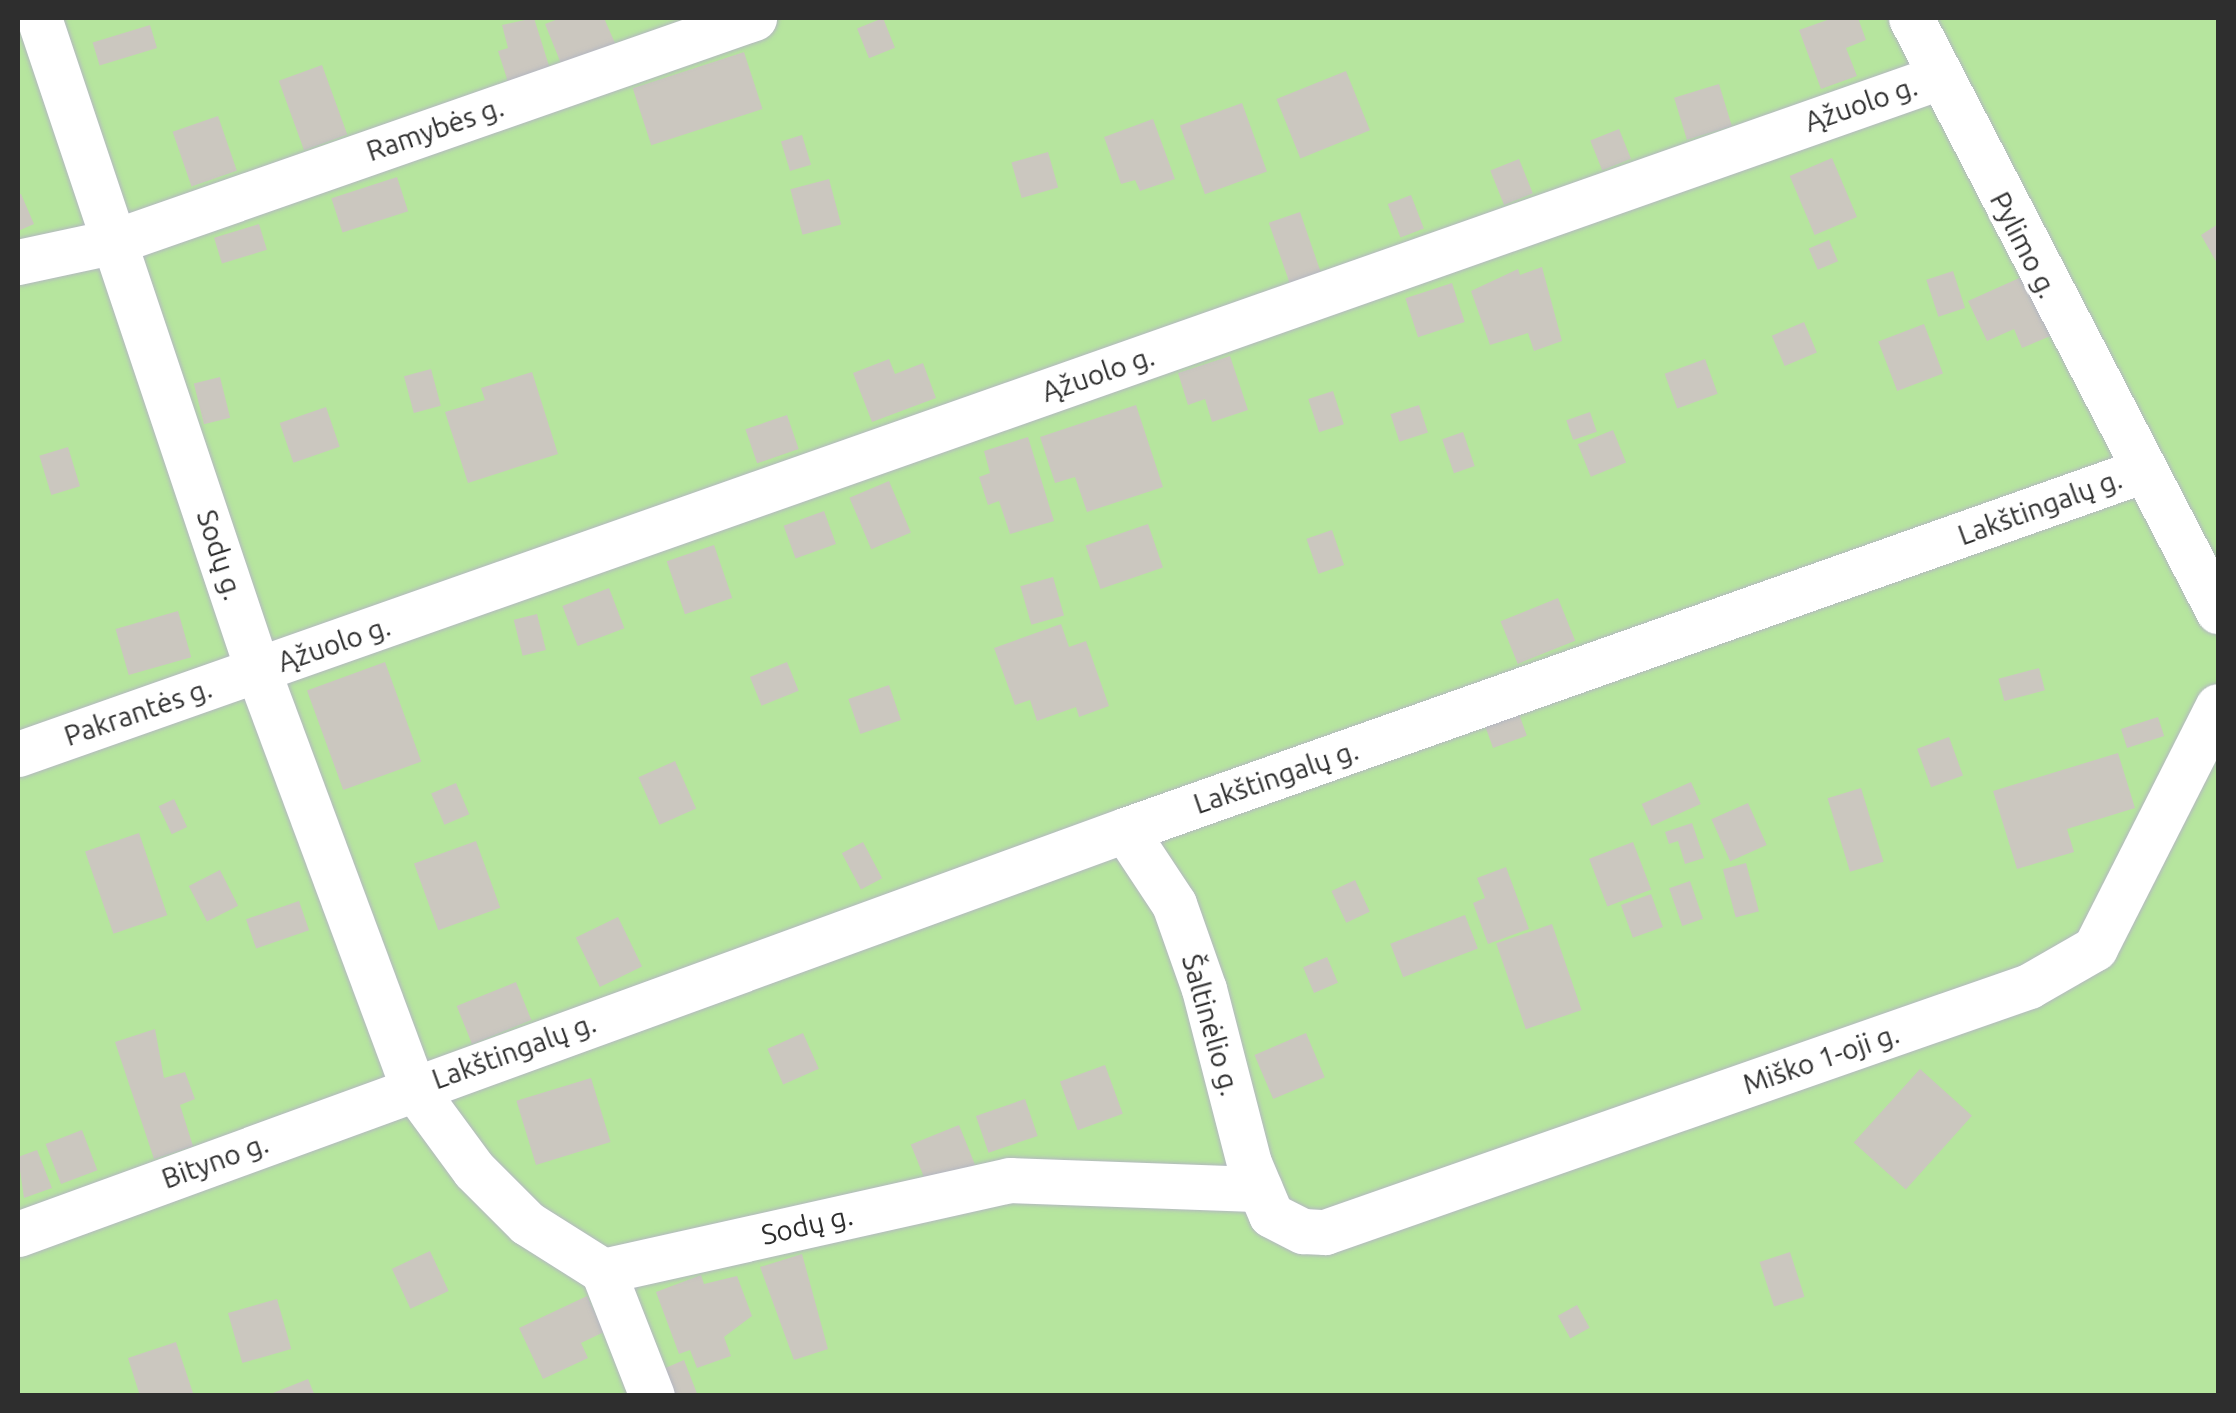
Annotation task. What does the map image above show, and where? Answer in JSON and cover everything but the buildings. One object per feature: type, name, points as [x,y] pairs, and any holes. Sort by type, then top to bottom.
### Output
[{"type":"street","name":"Sodų g.","points":[[39,18],[258,671],[413,1087],[474,1170],[527,1223],[603,1271],[1010,1180]]},
{"type":"street","name":"Ramybės g.","points":[[18,262],[116,241],[754,18]]},
{"type":"street","name":"Pylimo g.","points":[[1911,18],[1937,78],[2141,471]]},
{"type":"street","name":"Ąžuolo g.","points":[[258,671],[1937,78]]},
{"type":"street","points":[[2141,471],[2218,611]]},
{"type":"street","name":"Lakštingalų g.","points":[[413,1087],[2141,471]]},
{"type":"street","name":"Pakrantės g.","points":[[18,754],[258,671]]},
{"type":"street","name":"Miško 1-oji g.","points":[[1010,1180],[1272,1206],[1325,1232],[2029,986],[2095,948],[2218,706]]},
{"type":"street","name":"Šaltinėlio g.","points":[[1126,830],[1174,904],[1272,1206]]},
{"type":"street","name":"Bityno g.","points":[[18,1234],[413,1087]]},
{"type":"street","points":[[603,1271],[652,1396]]},
{"type":"green space","points":[[18,18],[2218,18],[2218,1395],[18,1395]]}]
